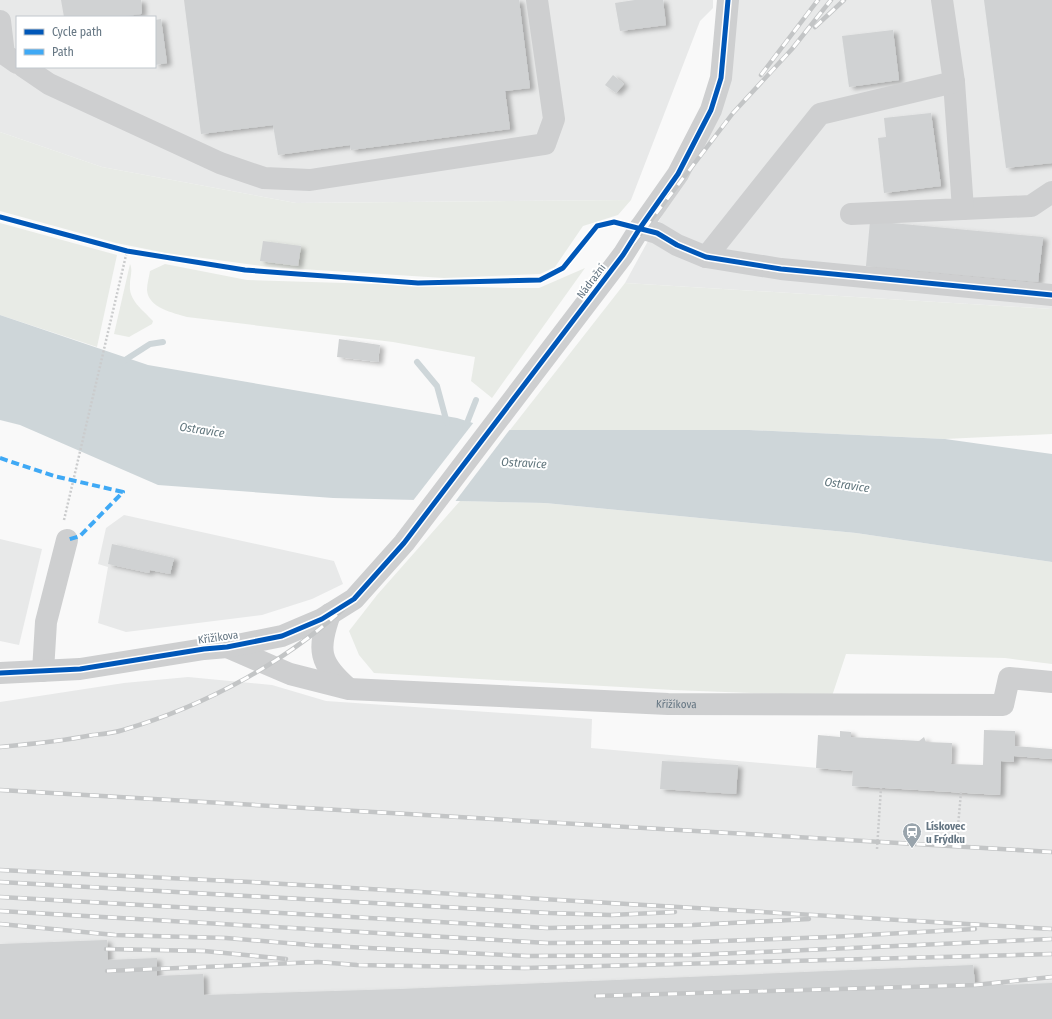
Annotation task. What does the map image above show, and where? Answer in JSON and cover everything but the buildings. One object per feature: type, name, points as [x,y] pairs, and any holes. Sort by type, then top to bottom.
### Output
[{"type":"street","points":[[25,68],[49,84],[220,163],[264,178],[310,180],[545,144],[554,119],[537,0]]},
{"type":"street","name":"Nádražní","points":[[404,543],[623,255],[678,174],[711,110],[721,78],[728,0]]},
{"type":"street","points":[[942,0],[954,82],[963,209]]},
{"type":"street","points":[[0,21],[4,54],[16,62]]},
{"type":"street","points":[[706,257],[820,114],[954,82]]},
{"type":"street","points":[[851,214],[1031,206],[1052,192]]},
{"type":"street","points":[[640,228],[657,233],[677,245],[706,257],[781,269],[1052,295]]},
{"type":"street","points":[[43,672],[46,622],[67,540]]},
{"type":"street","name":"Křižíkova","points":[[0,673],[80,669],[204,649],[227,647],[282,636],[330,614],[354,599],[404,543]]},
{"type":"street","points":[[330,614],[322,642],[324,662],[334,676],[349,689]]},
{"type":"street","name":"Křižíkova","points":[[227,647],[290,674],[349,689],[668,704],[1003,705],[1009,678],[1052,682]]},
{"type":"path","points":[[119,249],[135,252]]},
{"type":"path","points":[[64,515],[127,251]]},
{"type":"path","points":[[877,849],[881,788]]},
{"type":"path","points":[[957,838],[960,792]]},
{"type":"shaded area","points":[[0,0],[713,0],[713,8],[700,21],[631,200],[296,203],[102,167],[0,132]]},
{"type":"shaded area","points":[[737,0],[1052,0],[1052,309],[625,283],[723,104]]},
{"type":"shaded area","points":[[0,132],[102,167],[296,203],[631,200],[618,215],[583,226],[555,267],[540,274],[444,278],[269,267],[166,253],[116,243],[0,211]]},
{"type":"shaded area","points":[[0,223],[117,255],[97,347],[0,315]]},
{"type":"shaded area","points":[[130,264],[131,295],[137,304],[153,321],[152,324],[129,337],[114,334]]},
{"type":"shaded area","points":[[165,264],[247,280],[513,288],[539,288],[585,268],[492,398],[471,381],[475,357],[393,342],[187,317],[162,309],[148,296],[147,290],[150,271]]},
{"type":"shaded area","points":[[625,283],[1052,309],[1052,434],[945,439],[749,430],[510,430]]},
{"type":"shaded area","points":[[460,501],[545,503],[856,533],[1052,562],[1052,664],[1005,658],[846,654],[832,696],[673,690],[374,673],[359,655],[349,631],[377,595]]},
{"type":"shaded area","points":[[124,515],[334,561],[343,584],[312,599],[262,615],[126,632],[98,623],[108,567],[98,564],[106,528]]},
{"type":"shaded area","points":[[0,539],[42,549],[19,645],[0,641]]},
{"type":"shaded area","points":[[188,677],[272,685],[326,701],[592,719],[591,748],[853,771],[853,786],[999,795],[1001,761],[1014,762],[1014,756],[1052,759],[1052,1019],[0,1019],[0,702],[124,683]]},
{"type":"water","name":"Ostravice","points":[[0,315],[148,365],[457,418],[473,423],[510,430],[749,430],[945,439],[1052,454],[1052,562],[856,533],[545,503],[333,498],[158,485],[20,425],[0,420]]},
{"type":"pier","points":[[474,422],[511,428],[454,503],[412,502]]},
{"type":"waterway","points":[[122,362],[150,344],[163,342]]},
{"type":"waterway","points":[[417,362],[437,386],[447,423]]},
{"type":"waterway","points":[[465,428],[476,400]]},
{"type":"railway","points":[[761,75],[818,0]]},
{"type":"railway","points":[[0,747],[58,741],[116,732],[155,720],[186,708],[217,694],[275,661],[303,642],[354,599],[374,579],[404,543],[733,113],[792,49],[831,0]]},
{"type":"railway","points":[[815,27],[844,0]]},
{"type":"railway","points":[[0,790],[1052,852]]},
{"type":"railway","points":[[0,870],[251,882],[1052,929]]},
{"type":"railway","points":[[0,882],[550,913],[611,915],[675,912]]},
{"type":"railway","points":[[0,897],[547,928],[693,925],[809,919]]},
{"type":"railway","points":[[0,911],[548,943],[693,942],[830,937],[975,929]]},
{"type":"railway","points":[[0,924],[115,935],[226,938],[310,945],[527,956],[692,955],[1052,939]]},
{"type":"railway","points":[[106,949],[204,951],[286,959]]},
{"type":"railway","points":[[107,971],[318,962],[357,965],[525,968],[1052,954]]},
{"type":"railway","points":[[596,996],[975,985],[1052,977]]},
{"type":"marked path","points":[[0,458],[54,476],[123,492],[80,536],[67,540]]},
{"type":"cycle path","points":[[0,673],[80,669],[204,649],[227,647],[282,636],[322,619],[354,599],[404,543],[623,255],[678,174],[711,110],[721,78],[728,0]]},
{"type":"cycle path","points":[[0,217],[127,251],[245,270],[418,283],[540,280],[563,268],[597,226],[614,222],[657,233],[677,245],[706,257],[781,269],[1052,295]]},
{"type":"place","name":"Lískovec u Frýdku","points":[[912,849]]}]
